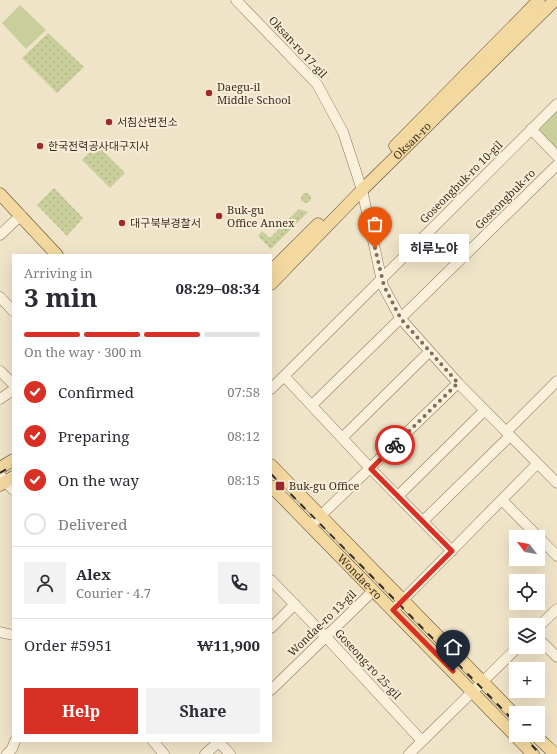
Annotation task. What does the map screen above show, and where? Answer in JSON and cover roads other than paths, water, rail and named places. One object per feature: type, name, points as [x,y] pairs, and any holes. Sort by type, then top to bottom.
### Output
[{"type":"main road","name":"Oksan-ro","points":[[272,283],[361,186],[539,0]]},
{"type":"main road","name":"Oksan-ro","points":[[272,270],[555,0]]},
{"type":"main road","points":[[0,194],[21,214],[56,254]]},
{"type":"main road","points":[[0,468],[12,461]]},
{"type":"main road","name":"Wondae-ro","points":[[272,466],[322,515],[482,683],[509,709]]},
{"type":"main road","name":"Wondae-ro","points":[[272,487],[533,754]]},
{"type":"main road","points":[[542,742],[555,754]]},
{"type":"street","name":"Oksan-ro 17-gil","points":[[236,0],[317,84],[343,132],[361,186]]},
{"type":"street","name":"Goseongbuk-ro 10-gil","points":[[381,278],[557,104]]},
{"type":"street","points":[[531,129],[557,156]]},
{"type":"street","name":"Goseongbuk-ro","points":[[312,405],[557,165]]},
{"type":"street","points":[[361,186],[381,278],[401,319],[429,352],[484,411],[557,483]]},
{"type":"street","points":[[0,235],[21,214]]},
{"type":"street","points":[[272,387],[381,278]]},
{"type":"street","points":[[0,297],[12,310]]},
{"type":"street","points":[[342,438],[429,352]]},
{"type":"street","points":[[0,370],[12,383]]},
{"type":"street","points":[[284,376],[371,469],[452,551]]},
{"type":"street","points":[[423,521],[508,434],[557,381]]},
{"type":"street","points":[[310,526],[371,469],[458,383]]},
{"type":"street","points":[[0,399],[12,391]]},
{"type":"street","points":[[398,496],[484,411]]},
{"type":"street","points":[[393,610],[537,464]]},
{"type":"street","points":[[502,500],[557,556]]},
{"type":"street","name":"Goseong-ro 25-gil","points":[[272,581],[422,741]]},
{"type":"street","name":"Wondae-ro 13-gil","points":[[272,689],[373,591]]},
{"type":"street","points":[[272,627],[295,604]]},
{"type":"street","points":[[545,620],[557,609]]},
{"type":"street","points":[[0,632],[12,635]]},
{"type":"street","points":[[545,645],[557,657]]},
{"type":"street","points":[[409,754],[511,654]]},
{"type":"street","points":[[154,742],[164,754]]},
{"type":"street","points":[[205,754],[218,742]]},
{"type":"street","points":[[220,742],[230,754]]},
{"type":"railway","points":[[0,473],[12,466]]},
{"type":"railway","points":[[272,475],[509,716]]},
{"type":"railway","points":[[529,742],[540,754]]},
{"type":"place","name":"Daegu-il Middle School","points":[[209,93]]},
{"type":"place","name":"서침산변전소","points":[[109,122]]},
{"type":"place","name":"한국전력공사대구지사","points":[[40,146]]},
{"type":"place","name":"Buk-gu Office Annex","points":[[219,216]]},
{"type":"place","name":"대구북부경찰서","points":[[122,223]]},
{"type":"place","name":"히루노야","points":[[375,248]]},
{"type":"place","name":"Buk-gu Office","points":[[280,486]]}]
